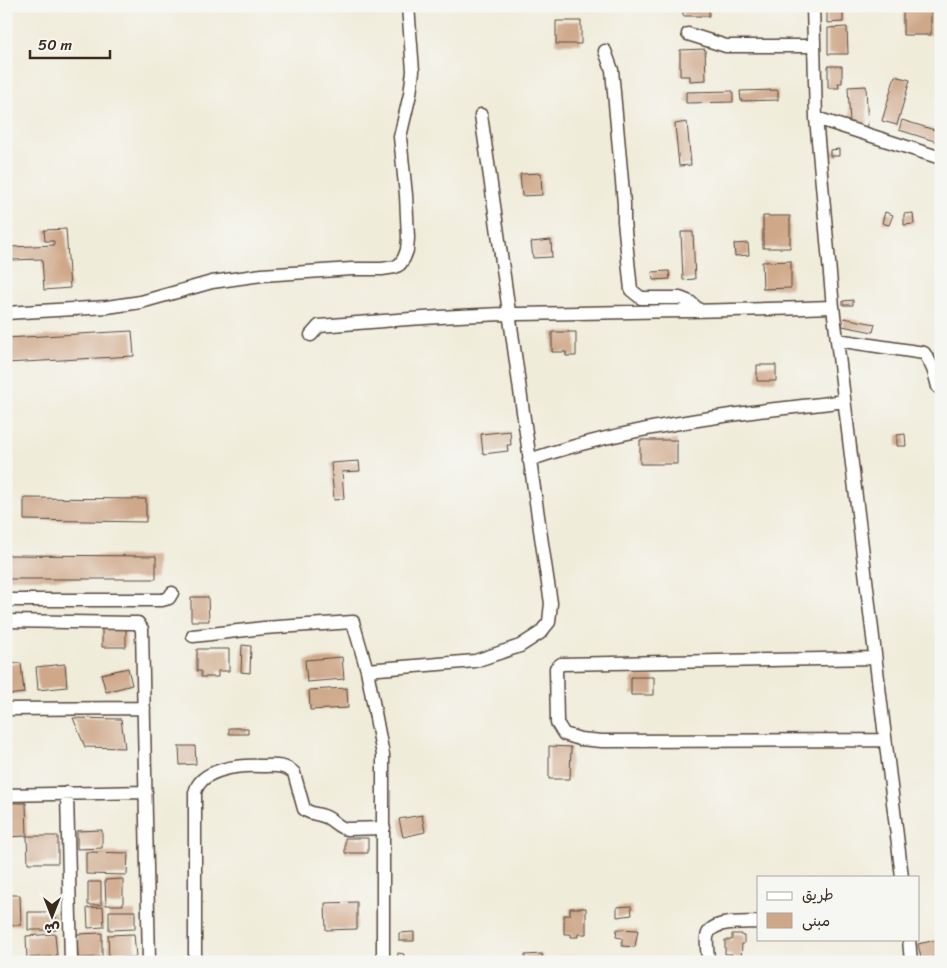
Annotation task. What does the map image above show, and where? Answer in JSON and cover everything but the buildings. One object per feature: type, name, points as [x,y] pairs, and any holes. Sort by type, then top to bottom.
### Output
[{"type":"street","points":[[6,313],[107,307],[141,302],[212,282],[262,275],[382,269],[395,267],[400,264],[404,258],[408,238],[400,137],[410,94],[412,71],[408,6]]},
{"type":"street","points":[[813,6],[816,118],[833,307],[902,876]]},
{"type":"street","points":[[688,34],[726,46],[814,46]]},
{"type":"street","points":[[605,51],[611,66],[614,89],[624,221],[632,290],[641,298],[685,299],[700,311]]},
{"type":"street","points":[[366,670],[475,661],[520,646],[540,634],[549,622],[550,603],[529,460],[511,314],[481,115]]},
{"type":"street","points":[[816,118],[941,158]]},
{"type":"street","points":[[311,335],[319,326],[511,314],[833,307]]},
{"type":"street","points":[[837,340],[924,353],[934,370],[938,387]]},
{"type":"street","points":[[529,460],[562,449],[618,435],[701,419],[844,401]]},
{"type":"street","points":[[6,600],[162,600],[169,598],[172,593]]},
{"type":"street","points":[[6,621],[118,622],[138,623],[141,626],[143,634],[149,962]]},
{"type":"street","points":[[193,636],[264,628],[353,622],[366,670],[383,755],[383,962]]},
{"type":"street","points":[[875,658],[560,664],[556,668],[557,723],[564,734],[580,739],[602,741],[885,740]]},
{"type":"street","points":[[6,709],[144,708]]},
{"type":"street","points":[[195,962],[195,793],[196,787],[210,775],[230,767],[248,765],[281,766],[290,769],[294,773],[304,809],[308,812],[328,818],[341,828],[384,828]]},
{"type":"street","points":[[6,795],[146,792]]},
{"type":"street","points":[[67,794],[70,962]]},
{"type":"street","points":[[708,962],[707,937],[710,929],[719,924],[757,922]]},
{"type":"street","points":[[909,940],[912,962]]}]
